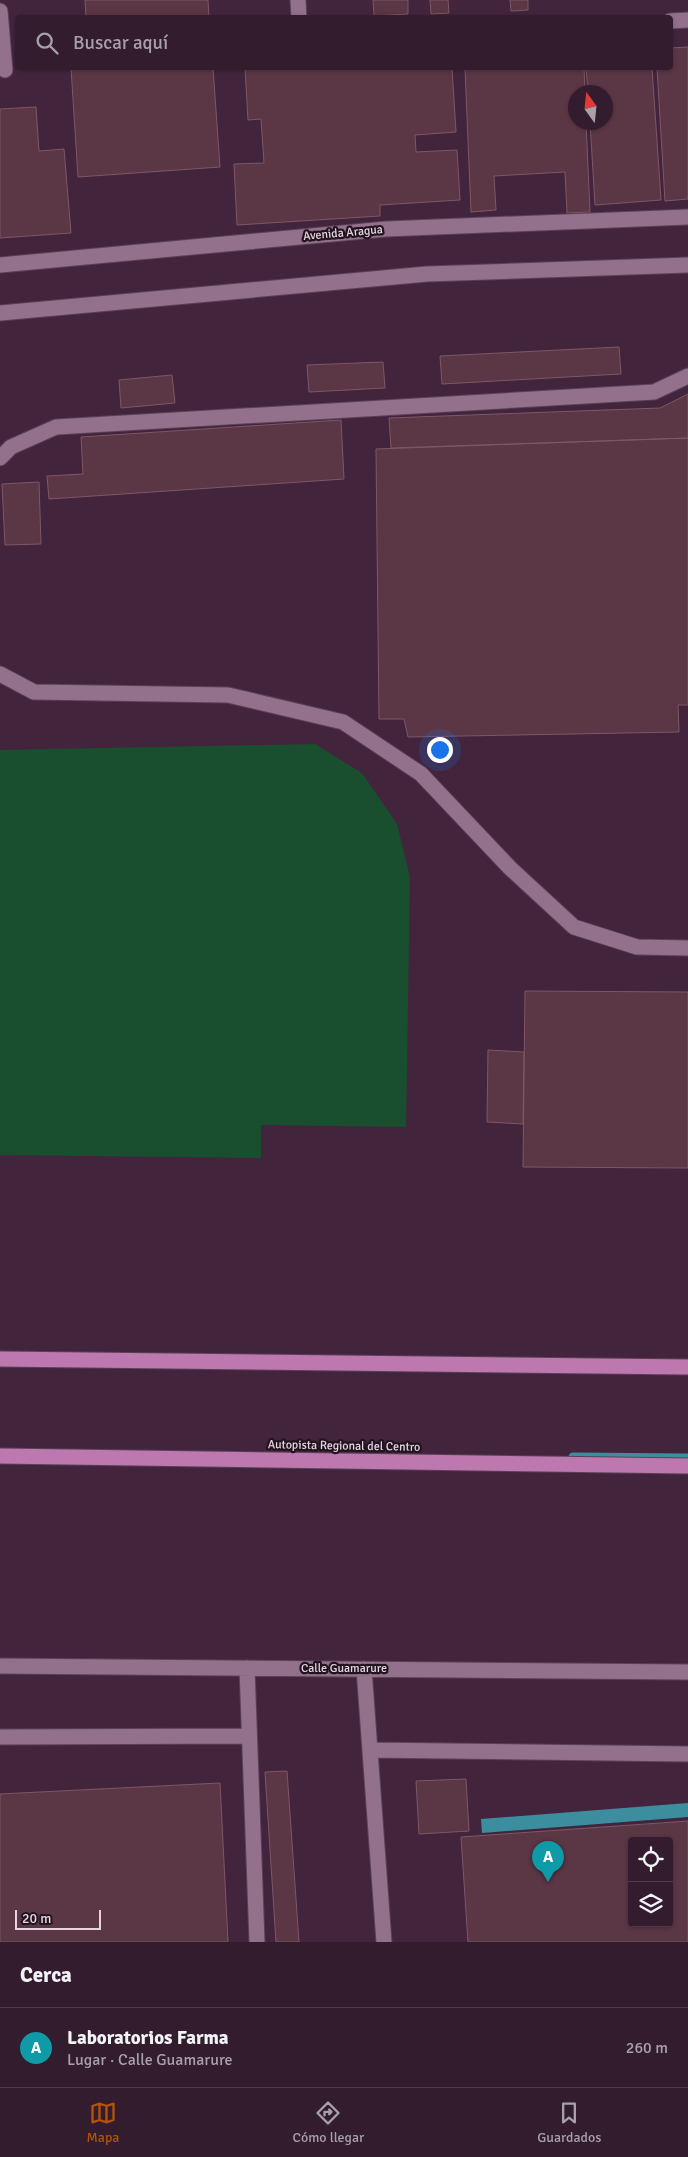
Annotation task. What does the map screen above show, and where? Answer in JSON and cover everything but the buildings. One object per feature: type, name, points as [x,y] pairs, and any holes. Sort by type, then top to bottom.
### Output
[{"type":"highway","points":[[0,1359],[688,1367]]},
{"type":"highway","name":"Autopista Regional del Centro","points":[[0,1456],[688,1466]]},
{"type":"street","points":[[298,0],[299,15]]},
{"type":"street","points":[[0,11],[5,70]]},
{"type":"street","points":[[673,21],[688,20]]},
{"type":"street","name":"Avenida Aragua","points":[[0,265],[386,230],[688,217]]},
{"type":"street","points":[[0,313],[427,274],[688,265]]},
{"type":"street","points":[[0,458],[11,447],[56,427],[654,392],[688,376]]},
{"type":"street","points":[[0,674],[34,692],[228,695],[343,722],[422,774],[510,868],[574,927],[638,948],[688,948]]},
{"type":"street","name":"Calle Guamarure","points":[[0,1666],[688,1672]]},
{"type":"street","points":[[247,1668],[257,1942]]},
{"type":"street","points":[[364,1668],[384,1942]]},
{"type":"street","points":[[0,1737],[249,1736]]},
{"type":"street","points":[[370,1750],[688,1754]]},
{"type":"green space","points":[[315,744],[362,773],[397,824],[410,877],[406,1127],[261,1125],[261,1158],[0,1155],[0,750]]},
{"type":"water","points":[[688,1803],[688,1817],[482,1833],[481,1819]]},
{"type":"waterway","points":[[573,1457],[688,1458]]},
{"type":"place","name":"Laboratorios Farma","points":[[548,1882]]}]
